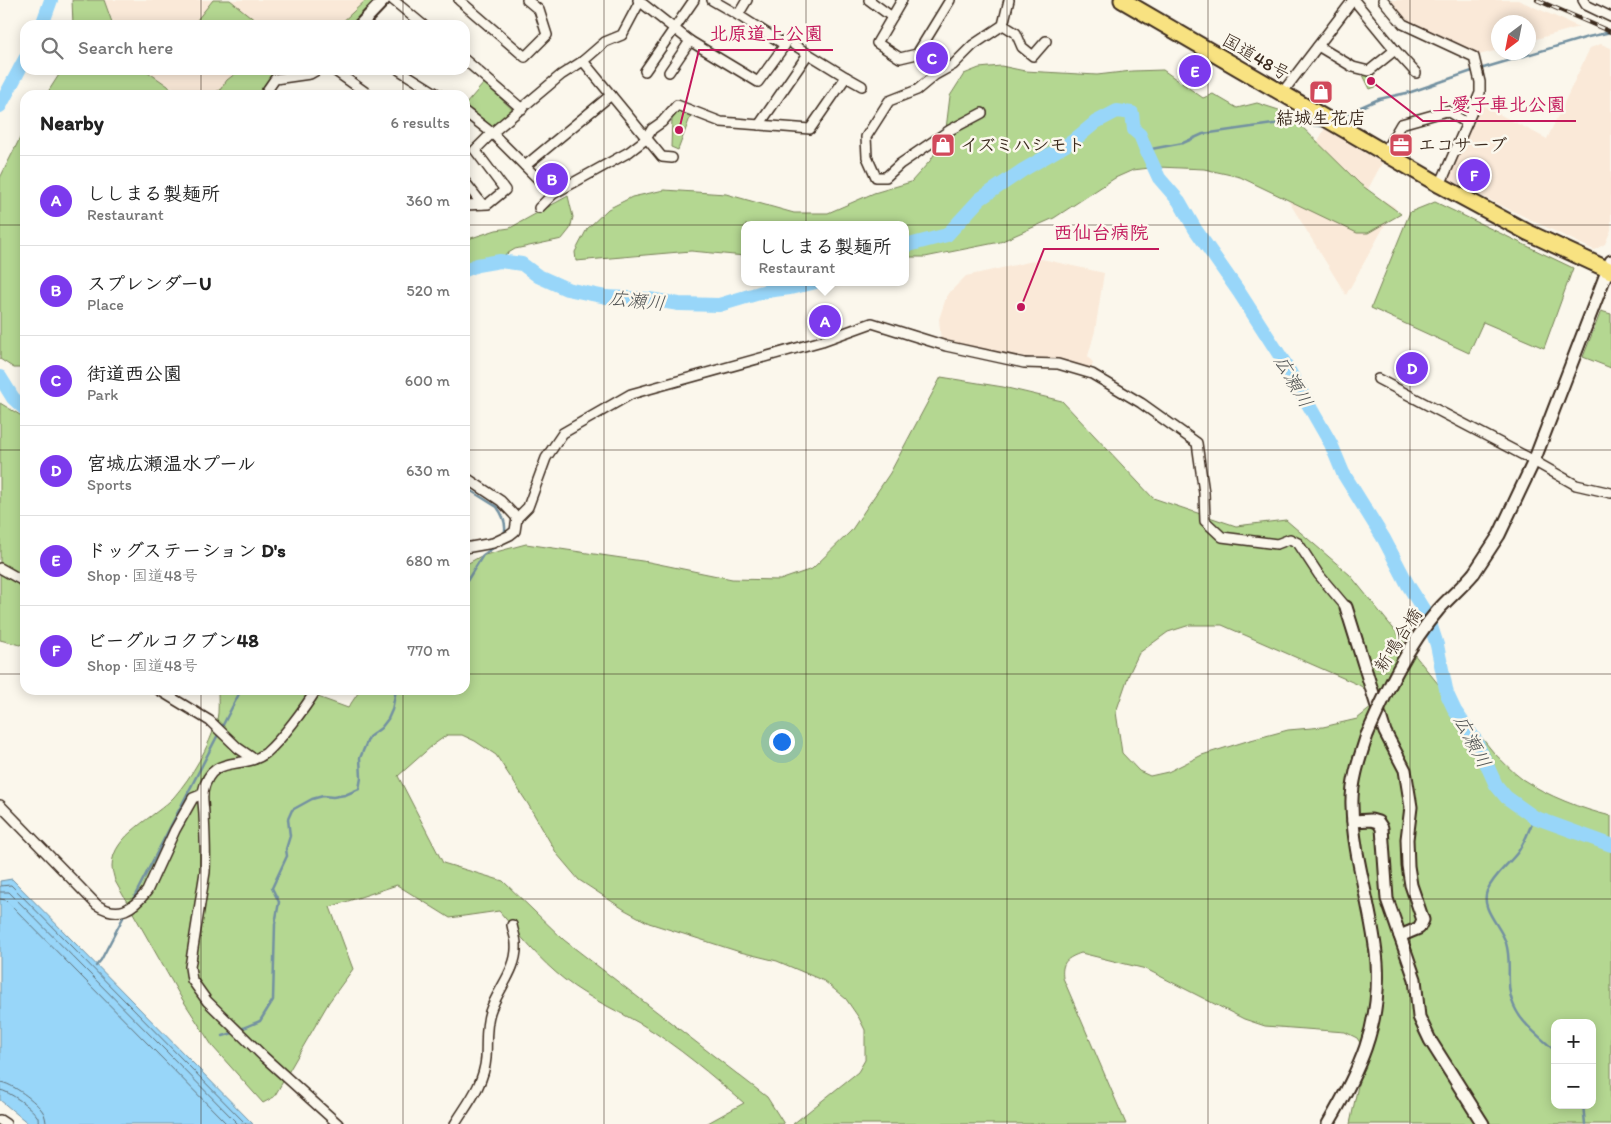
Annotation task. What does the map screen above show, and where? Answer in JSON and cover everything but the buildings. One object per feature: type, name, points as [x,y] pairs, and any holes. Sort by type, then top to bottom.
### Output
[{"type":"highway","name":"国道48号","points":[[1122,0],[1440,185],[1527,232],[1610,268]]},
{"type":"street","points":[[365,20],[384,0]]},
{"type":"street","points":[[393,0],[417,20]]},
{"type":"street","points":[[459,0],[525,56],[547,35],[539,10],[527,0]]},
{"type":"street","points":[[645,71],[694,0]]},
{"type":"street","points":[[470,205],[488,204],[505,190],[474,150],[562,75],[583,61],[605,42],[622,35],[639,1],[690,41],[758,82],[785,45],[712,0]]},
{"type":"street","points":[[738,15],[747,0]]},
{"type":"street","points":[[868,0],[892,17]]},
{"type":"street","points":[[902,0],[877,43],[900,58],[917,54],[950,0]]},
{"type":"street","points":[[982,113],[950,130],[900,164],[886,176],[876,177],[867,156],[866,136],[889,101],[917,90],[1003,25],[1009,0]]},
{"type":"street","points":[[1282,93],[1353,0],[1416,73]]},
{"type":"street","points":[[1383,0],[1403,24],[1474,57],[1480,82],[1480,93],[1440,185]]},
{"type":"street","points":[[1583,0],[1586,5],[1611,17]]},
{"type":"street","points":[[1003,25],[1016,34],[1022,47],[1033,56],[1046,41]]},
{"type":"street","points":[[669,72],[690,41]]},
{"type":"street","points":[[794,45],[862,86]]},
{"type":"street","points":[[1318,46],[1353,67],[1368,71],[1395,50]]},
{"type":"street","points":[[760,125],[808,54]]},
{"type":"street","points":[[583,61],[662,157],[672,158]]},
{"type":"street","points":[[470,64],[522,109]]},
{"type":"street","points":[[267,90],[274,79],[303,75]]},
{"type":"street","points":[[341,75],[362,90]]},
{"type":"street","points":[[407,75],[431,90]]},
{"type":"street","points":[[539,208],[553,194],[617,160],[646,139],[652,129],[662,122],[677,105],[690,108],[721,122],[810,129],[846,77]]},
{"type":"street","points":[[525,166],[610,95]]},
{"type":"street","points":[[1384,153],[1401,124],[1447,111],[1467,123]]},
{"type":"street","points":[[470,116],[492,134],[553,194]]},
{"type":"street","points":[[470,188],[482,204]]},
{"type":"street","name":"新鳴合橋","points":[[1328,1124],[1360,1065],[1374,1016],[1377,964],[1374,936],[1356,852],[1353,821],[1353,790],[1367,735],[1387,689],[1407,653],[1439,609],[1474,574],[1499,535],[1534,461],[1610,268]]},
{"type":"street","points":[[470,547],[493,543],[505,538],[514,531],[517,518],[528,507],[546,458],[563,433],[631,394],[822,341],[872,323],[946,346],[1024,364],[1058,364],[1092,374],[1125,393],[1197,443],[1204,492],[1205,521],[1222,537],[1277,544],[1290,539],[1298,544],[1319,575],[1346,607],[1385,732],[1405,770],[1411,807],[1406,839],[1408,866],[1411,885],[1423,920],[1419,928],[1400,936]]},
{"type":"street","points":[[1378,379],[1576,485],[1611,493]]},
{"type":"street","points":[[470,480],[501,501],[517,518]]},
{"type":"street","points":[[0,568],[20,579]]},
{"type":"street","points":[[167,695],[210,721],[238,748],[254,759]]},
{"type":"street","points":[[312,695],[266,752],[254,759],[217,768],[208,779],[203,794],[206,859],[190,967],[192,980],[207,1001],[264,1057],[338,1124]]},
{"type":"street","points":[[0,805],[97,905],[106,911],[114,913],[131,907],[147,891],[175,830],[193,798],[203,794]]},
{"type":"street","points":[[1353,821],[1371,820],[1378,822],[1382,828],[1388,899],[1415,979],[1420,1017],[1430,1040],[1483,1124]]},
{"type":"street","points":[[455,1124],[481,1083],[486,1060],[490,1011],[512,966],[515,954],[516,944],[512,925]]},
{"type":"street","points":[[0,1120],[6,1124]]},
{"type":"shaded area","points":[[104,0],[376,0],[358,20],[112,20]]},
{"type":"shaded area","points":[[1389,0],[1518,0],[1579,27],[1536,39],[1536,15],[1491,15],[1491,52],[1479,55],[1406,20]]},
{"type":"shaded area","points":[[1601,44],[1611,48],[1611,230],[1605,244],[1594,250],[1446,179],[1478,103],[1547,139],[1590,48]]},
{"type":"shaded area","points":[[152,75],[294,75],[243,90],[180,90],[167,85]]},
{"type":"shaded area","points":[[1325,128],[1382,163],[1367,191],[1395,207],[1346,295],[1283,192],[1303,169]]},
{"type":"shaded area","points":[[1042,259],[1104,273],[1095,331],[1088,356],[1093,363],[1091,369],[941,342],[939,319],[947,295],[966,276]]},
{"type":"green space","points":[[72,0],[104,0],[111,20],[73,20]]},
{"type":"green space","points":[[213,0],[230,0],[255,20],[197,20]]},
{"type":"green space","points":[[366,0],[376,0],[358,20],[344,20]]},
{"type":"green space","points":[[926,45],[948,61],[928,68],[918,56]]},
{"type":"green space","points":[[1001,66],[1025,71],[1097,75],[1163,70],[1203,98],[1213,94],[1237,108],[1257,103],[1288,113],[1360,184],[1401,214],[1368,233],[1357,233],[1240,177],[1204,169],[1158,167],[1133,170],[1115,178],[1054,218],[1000,242],[925,257],[909,257],[909,221],[741,221],[741,256],[691,251],[576,261],[575,252],[587,229],[608,209],[632,197],[664,190],[726,194],[794,213],[828,213],[874,193],[911,182],[930,161],[945,137],[950,96],[964,74],[979,68]]},
{"type":"green space","points":[[1372,72],[1378,86],[1370,89],[1363,75]]},
{"type":"green space","points":[[59,75],[152,75],[171,90],[49,90]]},
{"type":"green space","points":[[234,75],[294,75],[268,83],[264,90],[220,90]]},
{"type":"green space","points":[[484,83],[513,110],[493,129],[470,109],[470,99]]},
{"type":"green space","points":[[678,111],[691,115],[678,150],[671,147],[672,119]]},
{"type":"green space","points":[[20,138],[20,368],[14,368],[0,359],[0,178]]},
{"type":"green space","points":[[568,196],[573,217],[570,229],[562,239],[515,249],[500,258],[470,263],[470,238],[496,230],[510,228]]},
{"type":"green space","points":[[1435,202],[1573,268],[1544,348],[1483,322],[1469,353],[1371,308],[1410,212]]},
{"type":"green space","points":[[1601,311],[1611,314],[1611,368],[1583,357]]},
{"type":"green space","points":[[941,377],[1003,387],[1062,401],[1153,498],[1236,526],[1286,520],[1350,575],[1494,753],[1515,773],[1532,785],[1554,796],[1588,810],[1611,816],[1611,1124],[1350,1124],[1363,1061],[1361,1044],[1357,1038],[1345,1032],[1265,1026],[1244,1019],[1146,969],[1081,953],[1066,961],[1063,968],[1063,978],[1126,1124],[793,1124],[858,1072],[865,1060],[865,1030],[846,999],[824,981],[777,961],[740,952],[649,923],[579,880],[557,854],[528,804],[496,755],[462,735],[447,735],[398,776],[443,863],[503,881],[564,940],[767,1097],[784,1124],[706,1124],[744,1103],[668,1042],[641,1024],[602,1004],[556,973],[499,911],[450,918],[397,885],[330,907],[353,969],[329,1002],[274,1097],[263,1103],[213,1047],[179,994],[115,881],[112,868],[114,855],[119,845],[136,827],[174,797],[199,761],[217,720],[218,695],[313,695],[348,708],[357,695],[470,695],[470,562],[481,556],[526,544],[649,562],[732,579],[780,580],[812,569],[851,531],[890,473]],"holes":[[[1190,625],[1222,625],[1359,685],[1374,695],[1377,703],[1357,719],[1323,727],[1288,730],[1247,741],[1202,755],[1168,772],[1150,776],[1139,771],[1122,753],[1116,712],[1129,674],[1139,653],[1168,632]]]},
{"type":"green space","points":[[0,403],[20,415],[20,645],[0,640]]},
{"type":"water","points":[[12,879],[253,1124],[29,1124],[0,1100],[0,881]]},
{"type":"waterway","name":"広瀬川","points":[[44,20],[51,0]]},
{"type":"waterway","points":[[1480,69],[1611,32]]},
{"type":"waterway","name":"広瀬川","points":[[0,106],[20,68]]},
{"type":"waterway","points":[[1343,115],[1379,99],[1411,92],[1475,70]]},
{"type":"waterway","name":"広瀬川","points":[[909,245],[947,235],[980,199],[1023,170],[1073,141],[1096,122],[1117,111],[1132,113],[1134,130],[1140,135],[1159,178],[1179,201],[1195,229],[1239,292],[1284,362],[1331,444],[1343,473],[1384,539],[1408,585],[1428,617],[1437,645],[1447,694],[1455,711],[1476,741],[1496,785],[1506,797],[1534,817],[1611,845]]},
{"type":"waterway","points":[[1146,150],[1183,143],[1203,134],[1273,124],[1293,123],[1321,126]]},
{"type":"waterway","name":"広瀬川","points":[[470,268],[500,261],[522,264],[538,276],[567,289],[606,297],[649,299],[679,304],[719,305],[766,291],[799,286]]},
{"type":"waterway","name":"広瀬川","points":[[0,377],[13,398],[20,404]]},
{"type":"waterway","points":[[470,490],[497,507],[504,521],[504,536]]},
{"type":"waterway","points":[[470,576],[483,555],[499,544]]},
{"type":"waterway","points":[[131,903],[238,695]]},
{"type":"waterway","points":[[241,1029],[260,1021],[273,1000],[275,924],[279,902],[272,888],[287,856],[286,849],[290,836],[288,819],[292,810],[312,799],[323,796],[345,795],[359,789],[361,778],[360,758],[369,737],[381,728],[388,719],[395,695]]},
{"type":"waterway","points":[[1534,817],[1521,848],[1493,880],[1487,891],[1486,904],[1506,943],[1509,960],[1510,993],[1516,1010],[1528,1027],[1551,1047]]},
{"type":"waterway","points":[[96,966],[126,912]]},
{"type":"waterway","points":[[223,1036],[236,1032]]},
{"type":"waterway","points":[[1583,1109],[1585,1124]]},
{"type":"railway","points":[[1537,0],[1611,32]]},
{"type":"place","name":"街道西公園","points":[[932,58]]},
{"type":"place","name":"ドッグステーション D's","points":[[1195,71]]},
{"type":"place","name":"上愛子車北公園","points":[[1371,81]]},
{"type":"place","name":"結城生花店","points":[[1321,92]]},
{"type":"place","name":"北原道上公園","points":[[679,130]]},
{"type":"place","name":"イズミハシモト","points":[[943,145]]},
{"type":"place","name":"エコサーブ","points":[[1401,145]]},
{"type":"place","name":"ビーグルコクブン48","points":[[1474,175]]},
{"type":"place","name":"スプレンダーU","points":[[552,179]]},
{"type":"place","name":"西仙台病院","points":[[1021,307]]},
{"type":"place","name":"ししまる製麺所","points":[[825,321]]},
{"type":"place","name":"宮城広瀬温水プール","points":[[1412,368]]}]
